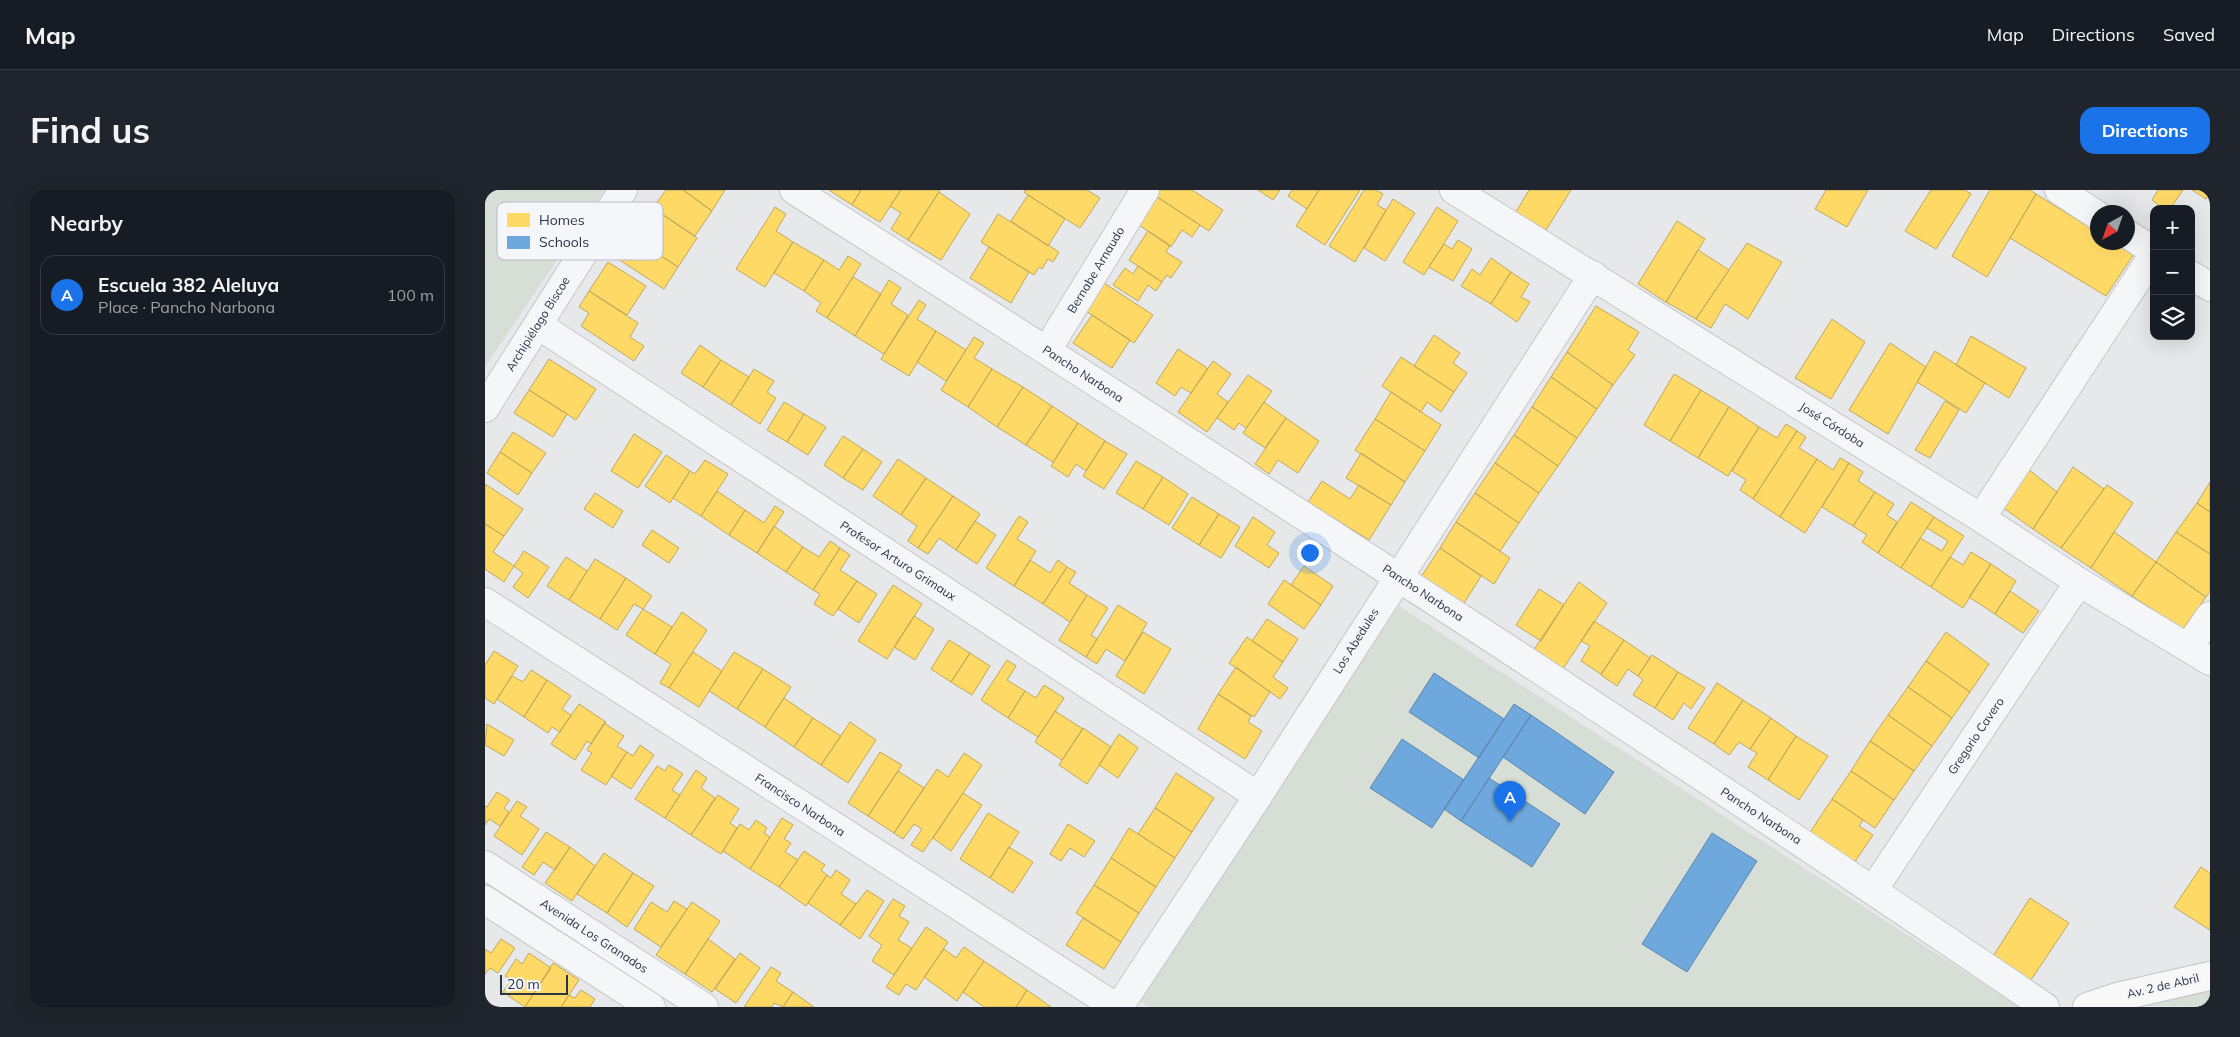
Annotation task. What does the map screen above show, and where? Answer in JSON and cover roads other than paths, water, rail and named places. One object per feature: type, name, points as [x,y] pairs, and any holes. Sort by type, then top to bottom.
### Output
[{"type":"main road","name":"Av. 2 de Abril","points":[[2087,1007],[2123,1002],[2210,976]]},
{"type":"street","name":"Archipiélago Biscoe","points":[[615,202],[623,190]]},
{"type":"street","name":"Pancho Narbona","points":[[795,190],[1397,576],[1873,890],[2045,1007]]},
{"type":"street","name":"Bernabe Arnaudo","points":[[1047,350],[1145,190]]},
{"type":"street","name":"José Córdoba","points":[[1454,190],[1981,518],[2079,582],[2199,654]]},
{"type":"street","points":[[2059,190],[2090,210]]},
{"type":"street","points":[[2135,239],[2151,250]]},
{"type":"street","points":[[1981,518],[2150,258]]},
{"type":"street","name":"Archipiélago Biscoe","points":[[485,408],[579,260]]},
{"type":"street","name":"Los Abedules","points":[[1117,1007],[1258,796],[1397,576],[1593,275]]},
{"type":"street","points":[[2195,278],[2210,287]]},
{"type":"street","name":"Profesor Arturo Grimaux","points":[[538,325],[1258,796]]},
{"type":"street","name":"Gregorio Cavero","points":[[1873,890],[2079,582]]},
{"type":"street","name":"Francisco Narbona","points":[[485,602],[1117,1007]]},
{"type":"street","points":[[2199,654],[2210,616]]},
{"type":"street","name":"Avenida Los Granados","points":[[485,865],[704,1007]]},
{"type":"street","points":[[485,900],[651,1007]]},
{"type":"place","name":"Escuela 382 Aleluya","points":[[1510,822]]}]
